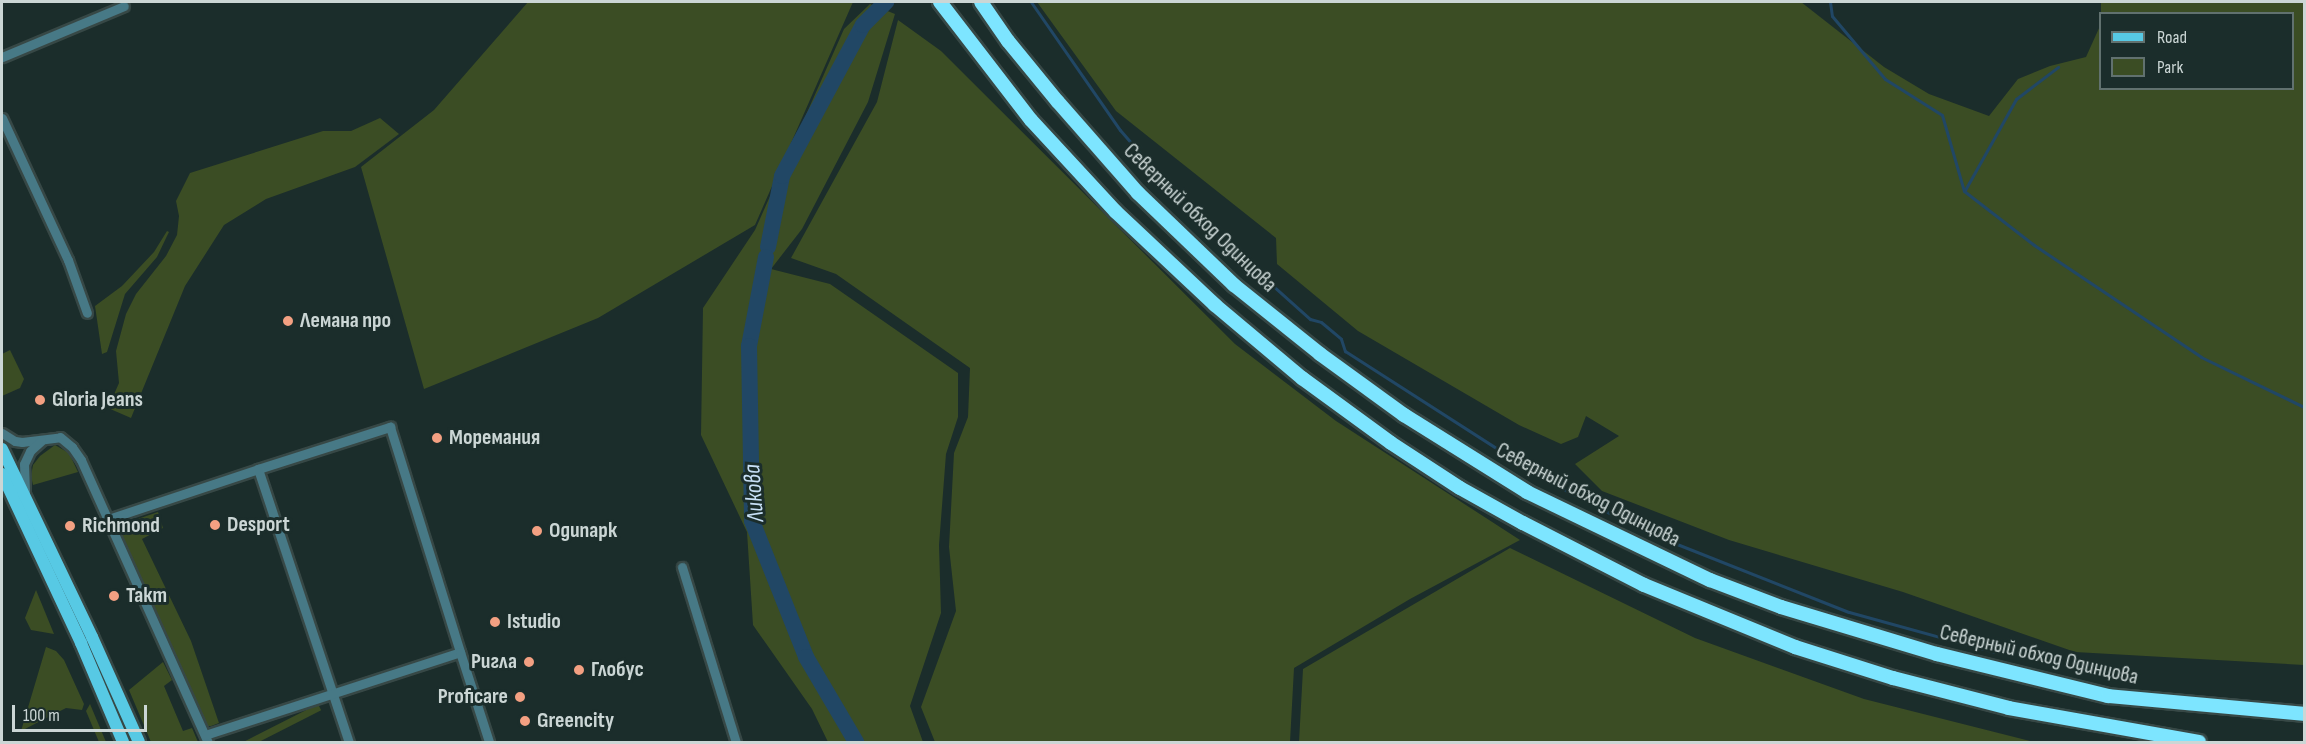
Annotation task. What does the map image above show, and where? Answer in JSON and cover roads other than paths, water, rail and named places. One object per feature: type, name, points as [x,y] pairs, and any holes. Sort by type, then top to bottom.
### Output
[{"type":"highway","points":[[940,2],[1030,120],[1116,212],[1206,298],[1302,378],[1391,443],[1460,488],[1644,585],[1795,647],[1893,678],[2009,708],[2199,742]]},
{"type":"highway","name":"Северный обход Одинцова","points":[[981,2],[1037,76],[1138,193],[1234,285],[1320,354],[1404,415],[1527,492],[1710,580],[1781,608],[1937,654],[2108,696],[2304,714]]},
{"type":"main road","points":[[2,449],[92,637],[139,742]]},
{"type":"main road","points":[[2,474],[81,644],[123,742]]},
{"type":"street","points":[[2,57],[124,6]]},
{"type":"street","points":[[2,118],[68,260],[87,313]]},
{"type":"street","points":[[108,519],[390,427],[489,742]]},
{"type":"street","points":[[2,433],[15,441],[40,441],[60,437],[72,447],[108,519],[207,739],[333,693],[460,652]]},
{"type":"street","points":[[25,499],[24,464],[30,451],[40,441]]},
{"type":"street","points":[[258,469],[349,742]]},
{"type":"street","points":[[682,567],[736,742]]},
{"type":"waterway","name":"Ликова","points":[[768,247],[782,176],[863,25],[886,2]]},
{"type":"waterway","points":[[1031,2],[1120,130],[1194,215],[1310,319],[1321,322],[1341,339],[1345,351],[1544,479],[1644,531],[1849,612],[1994,652]]},
{"type":"waterway","points":[[1830,2],[1832,16],[1885,79],[1942,115],[1964,191],[2034,245],[2201,357],[2304,407]]},
{"type":"waterway","points":[[1965,190],[2016,99],[2058,67]]},
{"type":"waterway","name":"Ликова","points":[[766,257],[749,346],[752,521],[806,657],[856,742]]},
{"type":"place","name":"Лемана про","points":[[288,321]]},
{"type":"place","name":"Gloria Jeans","points":[[40,400]]},
{"type":"place","name":"Моремания","points":[[437,438]]},
{"type":"place","name":"Desport","points":[[215,525]]},
{"type":"place","name":"Richmond","points":[[70,526]]},
{"type":"place","name":"Одипарк","points":[[537,531]]},
{"type":"place","name":"Такт","points":[[114,596]]},
{"type":"place","name":"Istudio","points":[[495,622]]},
{"type":"place","name":"Ригла","points":[[529,662]]},
{"type":"place","name":"Глобус","points":[[579,670]]},
{"type":"place","name":"Proficare","points":[[520,697]]},
{"type":"place","name":"Greencity","points":[[525,721]]}]
